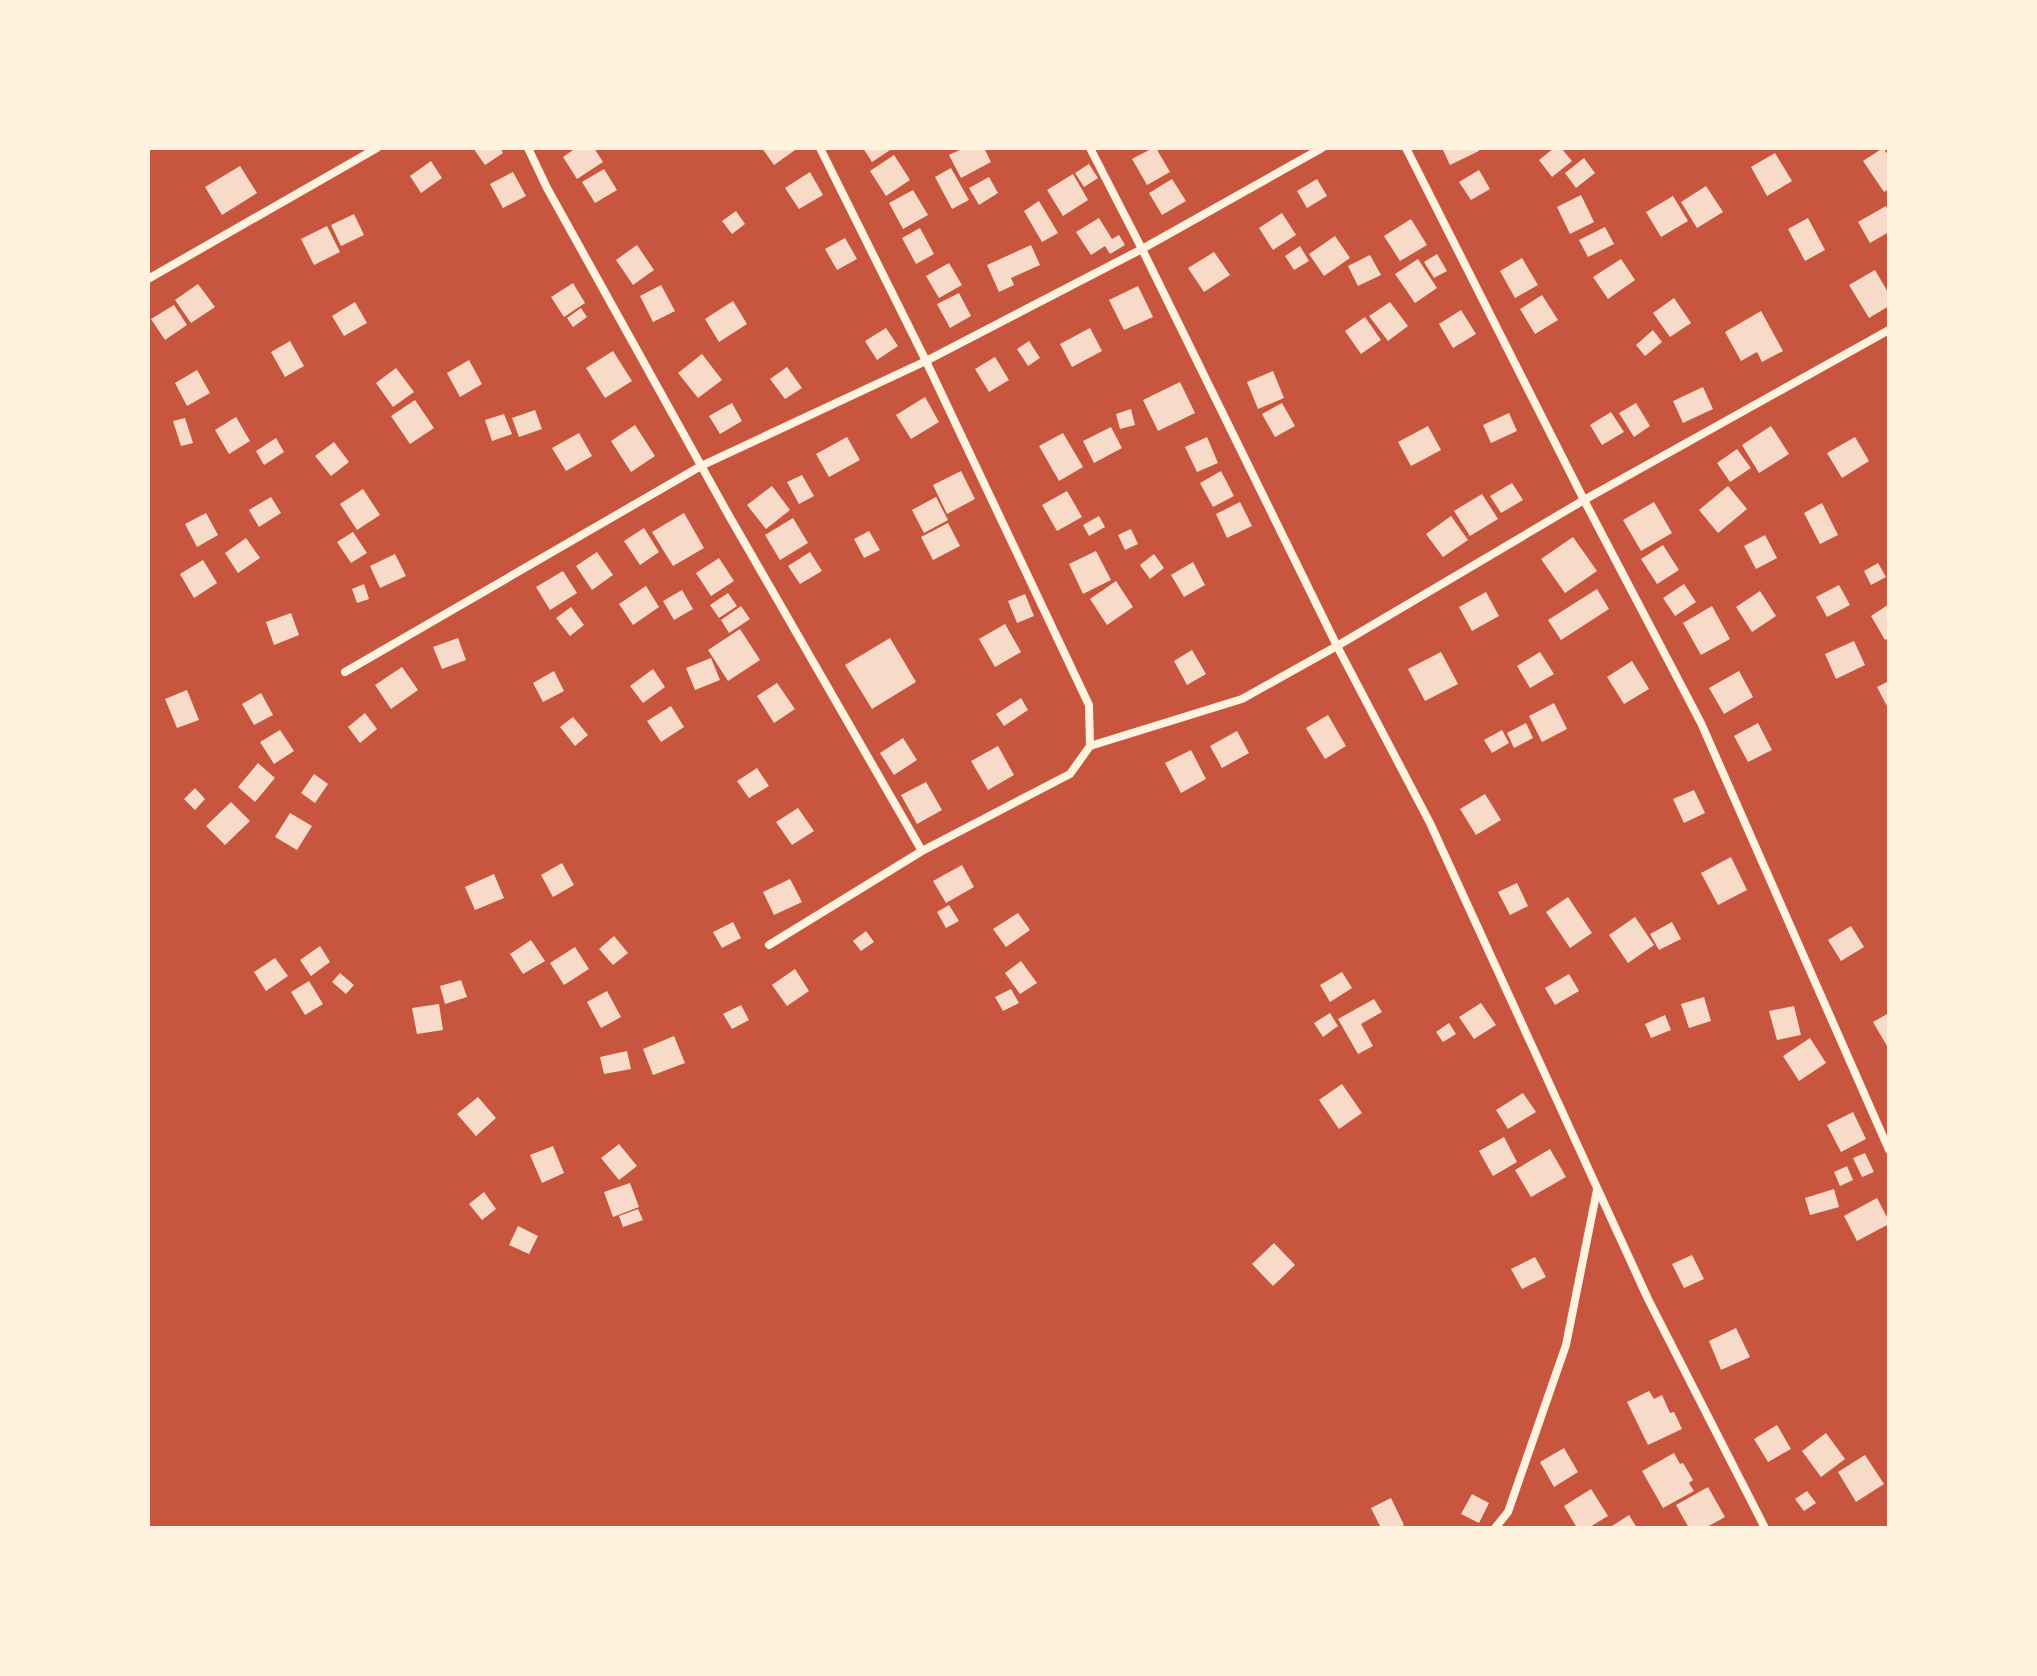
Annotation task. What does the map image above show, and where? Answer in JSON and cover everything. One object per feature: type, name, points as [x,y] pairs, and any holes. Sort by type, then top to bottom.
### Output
[{"type":"street","points":[[148,279],[377,148]]},
{"type":"street","points":[[528,148],[547,188],[701,466],[922,851]]},
{"type":"street","points":[[769,945],[922,851],[1070,774],[1090,746],[1089,705],[926,361],[820,148]]},
{"type":"street","points":[[1090,148],[1337,646],[1430,823],[1648,1299],[1765,1528]]},
{"type":"street","points":[[345,672],[701,466],[926,361],[1142,249],[1322,148]]},
{"type":"street","points":[[1406,148],[1701,723],[1889,1150]]},
{"type":"street","points":[[1090,746],[1242,699],[1584,500],[1889,330]]},
{"type":"street","points":[[1495,1528],[1508,1512],[1566,1345],[1597,1188]]},
{"type":"building","points":[[473,148],[500,148],[503,153],[485,165]]},
{"type":"building","points":[[576,148],[594,148],[603,162],[577,179],[563,157]]},
{"type":"building","points":[[762,148],[798,148],[774,165]]},
{"type":"building","points":[[863,148],[889,148],[890,150],[872,162]]},
{"type":"building","points":[[964,148],[984,148],[991,162],[961,178],[949,155]]},
{"type":"building","points":[[1156,148],[1170,172],[1147,185],[1132,159]]},
{"type":"building","points":[[1442,148],[1478,148],[1479,151],[1450,165]]},
{"type":"building","points":[[1554,148],[1561,148],[1572,161],[1552,177],[1539,160]]},
{"type":"building","points":[[1883,148],[1889,156],[1889,189],[1884,192],[1863,161]]},
{"type":"building","points":[[1775,153],[1792,181],[1767,196],[1751,167]]},
{"type":"building","points":[[894,155],[910,180],[886,196],[870,171]]},
{"type":"building","points":[[1584,158],[1595,173],[1576,188],[1565,173]]},
{"type":"building","points":[[431,161],[442,178],[421,193],[410,176]]},
{"type":"building","points":[[1089,164],[1098,178],[1084,187],[1075,173]]},
{"type":"building","points":[[240,166],[257,193],[222,215],[205,187]]},
{"type":"building","points":[[951,168],[969,200],[952,209],[935,177]]},
{"type":"building","points":[[604,169],[617,190],[595,203],[582,182]]},
{"type":"building","points":[[1479,170],[1490,189],[1471,200],[1459,182]]},
{"type":"building","points":[[513,172],[526,196],[503,208],[490,184]]},
{"type":"building","points":[[810,172],[823,195],[799,209],[785,188]]},
{"type":"building","points":[[1073,174],[1088,200],[1063,216],[1047,190]]},
{"type":"building","points":[[989,177],[998,193],[979,205],[969,188]]},
{"type":"building","points":[[1172,179],[1186,201],[1162,215],[1149,193]]},
{"type":"building","points":[[1317,179],[1327,196],[1307,208],[1297,191]]},
{"type":"building","points":[[1706,186],[1723,212],[1697,228],[1681,202]]},
{"type":"building","points":[[913,190],[928,215],[903,229],[889,203]]},
{"type":"building","points":[[1581,195],[1594,222],[1570,234],[1557,207]]},
{"type":"building","points":[[1673,196],[1688,221],[1661,237],[1646,212]]},
{"type":"building","points":[[1039,201],[1058,233],[1042,242],[1024,211]]},
{"type":"building","points":[[1886,206],[1889,232],[1870,243],[1858,222]]},
{"type":"building","points":[[736,211],[745,224],[732,234],[722,221]]},
{"type":"building","points":[[1282,213],[1296,235],[1273,250],[1259,228]]},
{"type":"building","points":[[354,214],[364,235],[341,246],[331,225]]},
{"type":"building","points":[[1099,218],[1112,239],[1119,235],[1125,245],[1110,254],[1105,246],[1091,255],[1076,232]]},
{"type":"building","points":[[1808,218],[1825,250],[1805,261],[1788,229]]},
{"type":"building","points":[[1411,219],[1427,245],[1400,261],[1384,236]]},
{"type":"building","points":[[327,226],[340,252],[314,265],[301,239]]},
{"type":"building","points":[[1605,227],[1614,244],[1588,257],[1579,240]]},
{"type":"building","points":[[920,228],[934,254],[916,264],[902,238]]},
{"type":"building","points":[[1335,236],[1350,258],[1324,276],[1309,254]]},
{"type":"building","points":[[845,238],[857,259],[837,270],[825,249]]},
{"type":"building","points":[[637,245],[654,270],[633,285],[616,260]]},
{"type":"building","points":[[1031,245],[1040,265],[1011,278],[1014,285],[999,292],[987,265]]},
{"type":"building","points":[[1300,246],[1309,261],[1294,270],[1285,256]]},
{"type":"building","points":[[1214,252],[1230,275],[1204,292],[1188,268]]},
{"type":"building","points":[[1437,254],[1447,271],[1434,278],[1424,262]]},
{"type":"building","points":[[1370,255],[1381,275],[1358,286],[1348,266]]},
{"type":"building","points":[[1522,258],[1538,285],[1515,298],[1500,271]]},
{"type":"building","points":[[1418,259],[1437,288],[1415,303],[1395,274]]},
{"type":"building","points":[[1621,259],[1635,280],[1608,299],[1593,277]]},
{"type":"building","points":[[949,263],[962,285],[939,298],[926,276]]},
{"type":"building","points":[[1875,270],[1889,294],[1889,306],[1869,318],[1849,285]]},
{"type":"building","points":[[573,283],[585,303],[564,317],[551,297]]},
{"type":"building","points":[[198,284],[215,307],[191,323],[175,300]]},
{"type":"building","points":[[661,285],[675,311],[653,322],[640,296]]},
{"type":"building","points":[[1138,286],[1153,317],[1124,330],[1109,300]]},
{"type":"building","points":[[959,293],[971,316],[950,328],[937,304]]},
{"type":"building","points":[[1542,295],[1558,320],[1535,334],[1520,309]]},
{"type":"building","points":[[1674,298],[1691,323],[1670,337],[1653,313]]},
{"type":"building","points":[[733,301],[747,324],[719,342],[705,319]]},
{"type":"building","points":[[355,302],[367,323],[344,336],[332,316]]},
{"type":"building","points":[[1390,302],[1408,326],[1388,341],[1369,316]]},
{"type":"building","points":[[174,305],[187,325],[165,340],[151,319]]},
{"type":"building","points":[[581,308],[587,317],[573,327],[567,318]]},
{"type":"building","points":[[1461,310],[1476,334],[1453,348],[1439,324]]},
{"type":"building","points":[[1761,311],[1783,351],[1762,362],[1757,352],[1741,361],[1725,332]]},
{"type":"building","points":[[1365,317],[1381,340],[1361,354],[1345,331]]},
{"type":"building","points":[[886,328],[898,346],[877,360],[865,341]]},
{"type":"building","points":[[1090,328],[1102,351],[1072,367],[1060,344]]},
{"type":"building","points":[[1653,330],[1662,342],[1645,356],[1636,345]]},
{"type":"building","points":[[290,341],[304,366],[285,377],[271,352]]},
{"type":"building","points":[[1029,341],[1040,358],[1028,366],[1017,349]]},
{"type":"building","points":[[613,351],[632,381],[605,398],[586,368]]},
{"type":"building","points":[[702,354],[722,380],[698,398],[678,373]]},
{"type":"building","points":[[995,357],[1009,380],[989,392],[975,369]]},
{"type":"building","points":[[469,360],[482,384],[460,397],[447,373]]},
{"type":"building","points":[[787,367],[802,388],[785,399],[770,379]]},
{"type":"building","points":[[396,368],[414,392],[393,407],[376,383]]},
{"type":"building","points":[[197,370],[210,393],[187,406],[175,383]]},
{"type":"building","points":[[1273,371],[1284,398],[1258,409],[1247,382]]},
{"type":"building","points":[[1180,382],[1195,413],[1158,431],[1143,400]]},
{"type":"building","points":[[1703,387],[1713,409],[1683,423],[1673,401]]},
{"type":"building","points":[[925,397],[939,422],[911,439],[896,415]]},
{"type":"building","points":[[415,400],[434,428],[410,444],[391,416]]},
{"type":"building","points":[[732,403],[742,421],[720,434],[709,416]]},
{"type":"building","points":[[1282,403],[1295,426],[1275,437],[1262,414]]},
{"type":"building","points":[[1636,403],[1650,426],[1634,437],[1619,413]]},
{"type":"building","points":[[1131,409],[1135,425],[1120,429],[1116,414]]},
{"type":"building","points":[[535,410],[542,429],[519,437],[512,418]]},
{"type":"building","points":[[1611,412],[1624,432],[1602,445],[1590,425]]},
{"type":"building","points":[[1509,413],[1517,431],[1491,443],[1483,425]]},
{"type":"building","points":[[504,414],[512,434],[492,441],[485,420]]},
{"type":"building","points":[[236,417],[250,441],[229,454],[215,430]]},
{"type":"building","points":[[185,418],[193,443],[181,446],[173,421]]},
{"type":"building","points":[[635,425],[655,456],[631,472],[611,441]]},
{"type":"building","points":[[1428,426],[1441,450],[1411,466],[1398,442]]},
{"type":"building","points":[[1771,426],[1789,454],[1759,473],[1742,445]]},
{"type":"building","points":[[1111,427],[1122,448],[1094,463],[1083,441]]},
{"type":"building","points":[[579,433],[592,456],[566,471],[552,448]]},
{"type":"building","points":[[1063,433],[1083,467],[1059,481],[1039,446]]},
{"type":"building","points":[[847,437],[860,460],[829,477],[816,454]]},
{"type":"building","points":[[1207,437],[1218,463],[1197,472],[1185,447]]},
{"type":"building","points":[[1855,437],[1869,461],[1842,478],[1827,453]]},
{"type":"building","points":[[276,438],[284,452],[264,465],[256,451]]},
{"type":"building","points":[[334,442],[349,462],[331,476],[315,456]]},
{"type":"building","points":[[1737,449],[1751,468],[1730,482],[1717,463]]},
{"type":"building","points":[[961,471],[975,499],[947,514],[933,485]]},
{"type":"building","points":[[1221,471],[1234,496],[1213,507],[1200,483]]},
{"type":"building","points":[[802,475],[814,496],[799,504],[787,482]]},
{"type":"building","points":[[1512,483],[1523,500],[1501,513],[1490,496]]},
{"type":"building","points":[[772,486],[790,510],[766,529],[747,505]]},
{"type":"building","points":[[1728,486],[1747,509],[1718,533],[1699,510]]},
{"type":"building","points":[[363,489],[380,515],[357,530],[340,504]]},
{"type":"building","points":[[1067,491],[1082,517],[1057,531],[1042,505]]},
{"type":"building","points":[[1482,494],[1498,519],[1470,536],[1454,511]]},
{"type":"building","points":[[271,497],[281,513],[259,527],[249,510]]},
{"type":"building","points":[[936,497],[948,520],[924,533],[912,510]]},
{"type":"building","points":[[1240,502],[1252,526],[1227,538],[1216,514]]},
{"type":"building","points":[[1654,502],[1672,533],[1641,551],[1623,520]]},
{"type":"building","points":[[1822,503],[1838,535],[1820,544],[1804,513]]},
{"type":"building","points":[[206,513],[218,535],[197,547],[185,524]]},
{"type":"building","points":[[684,513],[704,548],[673,566],[652,532]]},
{"type":"building","points":[[1099,516],[1105,527],[1089,536],[1083,525]]},
{"type":"building","points":[[1451,516],[1468,540],[1443,557],[1426,534]]},
{"type":"building","points":[[793,518],[808,543],[780,560],[765,535]]},
{"type":"building","points":[[948,523],[960,546],[933,560],[921,537]]},
{"type":"building","points":[[644,528],[659,552],[640,565],[624,541]]},
{"type":"building","points":[[1131,529],[1138,544],[1125,550],[1118,535]]},
{"type":"building","points":[[869,531],[880,550],[864,558],[854,539]]},
{"type":"building","points":[[353,532],[367,553],[351,563],[337,542]]},
{"type":"building","points":[[1765,535],[1777,558],[1756,569],[1744,546]]},
{"type":"building","points":[[1573,537],[1597,571],[1565,593],[1541,559]]},
{"type":"building","points":[[246,538],[260,558],[238,573],[225,553]]},
{"type":"building","points":[[1663,545],[1679,570],[1657,584],[1641,559]]},
{"type":"building","points":[[1096,551],[1111,580],[1083,594],[1069,564]]},
{"type":"building","points":[[597,552],[613,575],[592,590],[576,566]]},
{"type":"building","points":[[810,552],[822,571],[800,584],[788,566]]},
{"type":"building","points":[[395,554],[406,576],[380,588],[370,566]]},
{"type":"building","points":[[1154,554],[1164,568],[1150,579],[1140,565]]},
{"type":"building","points":[[719,558],[734,581],[711,596],[696,573]]},
{"type":"building","points":[[203,560],[217,583],[194,598],[180,574]]},
{"type":"building","points":[[1193,562],[1205,585],[1184,597],[1171,575]]},
{"type":"building","points":[[1878,563],[1886,577],[1871,585],[1864,571]]},
{"type":"building","points":[[563,571],[577,593],[550,610],[536,587]]},
{"type":"building","points":[[1116,581],[1133,607],[1107,625],[1090,599]]},
{"type":"building","points":[[364,584],[369,599],[357,603],[352,589]]},
{"type":"building","points":[[1684,584],[1696,602],[1675,616],[1663,598]]},
{"type":"building","points":[[1839,585],[1850,605],[1827,617],[1816,597]]},
{"type":"building","points":[[646,586],[659,607],[633,625],[619,604]]},
{"type":"building","points":[[1597,589],[1609,609],[1561,640],[1548,620]]},
{"type":"building","points":[[682,590],[693,609],[674,620],[663,601]]},
{"type":"building","points":[[1760,591],[1776,616],[1752,632],[1736,607]]},
{"type":"building","points":[[1486,592],[1499,616],[1472,631],[1459,607]]},
{"type":"building","points":[[728,593],[737,606],[719,618],[710,605]]},
{"type":"building","points":[[1025,594],[1034,616],[1017,623],[1008,601]]},
{"type":"building","points":[[1889,604],[1889,638],[1885,640],[1871,616]]},
{"type":"building","points":[[741,606],[750,619],[729,633],[721,620]]},
{"type":"building","points":[[1712,606],[1730,639],[1701,655],[1683,623]]},
{"type":"building","points":[[571,607],[584,625],[570,636],[556,618]]},
{"type":"building","points":[[291,613],[299,635],[274,645],[266,622]]},
{"type":"building","points":[[1005,624],[1021,652],[995,667],[979,639]]},
{"type":"building","points":[[740,629],[760,660],[728,681],[708,650]]},
{"type":"building","points":[[458,638],[466,660],[442,669],[433,647]]},
{"type":"building","points":[[890,638],[916,682],[872,709],[845,665]]},
{"type":"building","points":[[1854,641],[1865,665],[1836,679],[1825,654]]},
{"type":"building","points":[[1192,650],[1206,674],[1187,685],[1174,661]]},
{"type":"building","points":[[1441,652],[1458,684],[1425,701],[1408,669]]},
{"type":"building","points":[[1540,652],[1554,674],[1530,688],[1517,666]]},
{"type":"building","points":[[711,658],[720,680],[695,690],[686,668]]},
{"type":"building","points":[[1632,661],[1649,689],[1624,704],[1607,677]]},
{"type":"building","points":[[402,667],[418,690],[391,709],[375,685]]},
{"type":"building","points":[[653,669],[665,687],[643,703],[630,686]]},
{"type":"building","points":[[554,671],[564,691],[543,702],[533,683]]},
{"type":"building","points":[[1739,671],[1753,697],[1724,714],[1709,688]]},
{"type":"building","points":[[1889,681],[1889,710],[1877,687]]},
{"type":"building","points":[[777,683],[795,709],[774,723],[757,696]]},
{"type":"building","points":[[187,690],[199,720],[177,728],[165,699]]},
{"type":"building","points":[[261,693],[273,715],[254,725],[242,704]]},
{"type":"building","points":[[1021,698],[1028,710],[1004,726],[996,714]]},
{"type":"building","points":[[1554,703],[1567,729],[1542,742],[1529,716]]},
{"type":"building","points":[[671,706],[684,727],[661,742],[647,721]]},
{"type":"building","points":[[365,713],[377,729],[360,743],[348,727]]},
{"type":"building","points":[[1328,715],[1346,746],[1325,759],[1306,728]]},
{"type":"building","points":[[573,717],[588,735],[575,746],[560,727]]},
{"type":"building","points":[[1526,723],[1533,738],[1514,748],[1507,733]]},
{"type":"building","points":[[1758,723],[1772,750],[1748,762],[1734,736]]},
{"type":"building","points":[[280,730],[294,751],[274,764],[260,742]]},
{"type":"building","points":[[1502,730],[1509,743],[1492,753],[1484,740]]},
{"type":"building","points":[[1237,731],[1249,753],[1222,768],[1210,746]]},
{"type":"building","points":[[903,738],[917,760],[894,775],[880,753]]},
{"type":"building","points":[[998,746],[1014,775],[988,790],[971,761]]},
{"type":"building","points":[[1191,750],[1206,779],[1181,793],[1165,763]]},
{"type":"building","points":[[258,763],[275,778],[255,802],[238,787]]},
{"type":"building","points":[[757,768],[769,786],[749,798],[737,781]]},
{"type":"building","points":[[314,774],[328,784],[315,803],[301,793]]},
{"type":"building","points":[[926,782],[942,810],[917,824],[901,795]]},
{"type":"building","points":[[195,788],[205,799],[195,810],[184,799]]},
{"type":"building","points":[[1694,790],[1705,813],[1684,823],[1673,799]]},
{"type":"building","points":[[1485,794],[1501,820],[1476,835],[1460,809]]},
{"type":"building","points":[[231,802],[250,821],[225,845],[206,826]]},
{"type":"building","points":[[798,808],[814,831],[792,845],[776,822]]},
{"type":"building","points":[[290,813],[312,826],[297,850],[275,837]]},
{"type":"building","points":[[1731,857],[1747,890],[1718,905],[1701,873]]},
{"type":"building","points":[[562,863],[574,885],[553,897],[541,875]]},
{"type":"building","points":[[962,865],[974,887],[946,903],[933,881]]},
{"type":"building","points":[[494,874],[504,898],[475,910],[465,887]]},
{"type":"building","points":[[790,879],[802,902],[774,915],[763,892]]},
{"type":"building","points":[[1517,883],[1528,906],[1510,915],[1498,892]]},
{"type":"building","points":[[1568,897],[1592,933],[1570,948],[1546,912]]},
{"type":"building","points":[[949,905],[959,921],[946,928],[937,912]]},
{"type":"building","points":[[1018,913],[1030,930],[1006,947],[993,929]]},
{"type":"building","points":[[1635,917],[1654,945],[1628,963],[1609,935]]},
{"type":"building","points":[[733,922],[741,938],[722,948],[713,932]]},
{"type":"building","points":[[1672,922],[1681,939],[1659,950],[1650,934]]},
{"type":"building","points":[[1851,926],[1864,947],[1841,961],[1828,940]]},
{"type":"building","points":[[866,931],[874,942],[861,951],[853,941]]},
{"type":"building","points":[[614,936],[628,953],[613,965],[599,949]]},
{"type":"building","points":[[531,940],[545,961],[523,974],[510,954]]},
{"type":"building","points":[[320,946],[330,962],[311,976],[300,960]]},
{"type":"building","points":[[575,947],[589,969],[564,985],[550,963]]},
{"type":"building","points":[[275,958],[288,976],[266,991],[254,972]]},
{"type":"building","points":[[1021,961],[1037,983],[1020,994],[1005,973]]},
{"type":"building","points":[[795,969],[809,991],[787,1006],[772,985]]},
{"type":"building","points":[[1342,972],[1352,988],[1330,1002],[1320,985]]},
{"type":"building","points":[[340,973],[354,985],[346,994],[332,982]]},
{"type":"building","points":[[1569,974],[1579,991],[1555,1005],[1545,988]]},
{"type":"building","points":[[461,980],[467,997],[445,1004],[440,986]]},
{"type":"building","points":[[309,981],[323,1004],[305,1015],[291,992]]},
{"type":"building","points":[[1011,989],[1019,1003],[1003,1011],[995,997]]},
{"type":"building","points":[[607,991],[621,1017],[601,1028],[587,1002]]},
{"type":"building","points":[[1704,997],[1711,1021],[1689,1028],[1681,1004]]},
{"type":"building","points":[[1374,999],[1382,1012],[1361,1024],[1373,1046],[1358,1054],[1338,1019]]},
{"type":"building","points":[[1481,1003],[1496,1025],[1474,1039],[1459,1017]]},
{"type":"building","points":[[439,1004],[443,1030],[417,1034],[412,1008]]},
{"type":"building","points":[[741,1005],[749,1020],[732,1029],[723,1014]]},
{"type":"building","points":[[1794,1006],[1801,1035],[1777,1040],[1769,1011]]},
{"type":"building","points":[[1330,1013],[1338,1026],[1323,1037],[1314,1023]]},
{"type":"building","points":[[1889,1013],[1889,1045],[1887,1046],[1873,1022]]},
{"type":"building","points":[[1665,1015],[1671,1030],[1651,1038],[1645,1024]]},
{"type":"building","points":[[1449,1023],[1456,1034],[1443,1042],[1436,1032]]},
{"type":"building","points":[[674,1036],[685,1063],[653,1075],[643,1049]]},
{"type":"building","points":[[1810,1038],[1826,1063],[1799,1081],[1783,1056]]},
{"type":"building","points":[[627,1051],[631,1069],[604,1074],[600,1057]]},
{"type":"building","points":[[1342,1084],[1362,1113],[1339,1129],[1319,1100]]},
{"type":"building","points":[[1523,1093],[1536,1112],[1508,1129],[1496,1110]]},
{"type":"building","points":[[478,1097],[496,1118],[476,1136],[457,1114]]},
{"type":"building","points":[[1853,1112],[1866,1139],[1841,1152],[1827,1125]]},
{"type":"building","points":[[1504,1137],[1517,1162],[1493,1176],[1479,1151]]},
{"type":"building","points":[[619,1144],[637,1166],[619,1180],[601,1158]]},
{"type":"building","points":[[553,1146],[564,1173],[542,1183],[530,1155]]},
{"type":"building","points":[[1550,1149],[1566,1177],[1531,1197],[1515,1170]]},
{"type":"building","points":[[1865,1153],[1874,1172],[1862,1177],[1853,1158]]},
{"type":"building","points":[[1847,1166],[1853,1180],[1840,1186],[1834,1172]]},
{"type":"building","points":[[630,1183],[639,1207],[613,1217],[604,1192]]},
{"type":"building","points":[[1834,1189],[1839,1207],[1810,1215],[1805,1198]]},
{"type":"building","points":[[484,1192],[496,1209],[482,1220],[469,1204]]},
{"type":"building","points":[[1877,1198],[1889,1224],[1857,1241],[1844,1216]]},
{"type":"building","points":[[638,1209],[643,1220],[623,1227],[619,1216]]},
{"type":"building","points":[[518,1226],[538,1236],[529,1254],[509,1245]]},
{"type":"building","points":[[1274,1243],[1295,1265],[1273,1286],[1252,1264]]},
{"type":"building","points":[[1692,1255],[1704,1279],[1684,1288],[1672,1264]]},
{"type":"building","points":[[1535,1257],[1546,1277],[1522,1289],[1511,1269]]},
{"type":"building","points":[[1736,1328],[1750,1357],[1721,1370],[1709,1341]]},
{"type":"building","points":[[1649,1391],[1654,1399],[1662,1395],[1682,1429],[1648,1445],[1627,1402]]},
{"type":"building","points":[[1777,1425],[1791,1449],[1768,1462],[1754,1439]]},
{"type":"building","points":[[1826,1433],[1845,1459],[1821,1477],[1802,1451]]},
{"type":"building","points":[[1564,1448],[1578,1472],[1554,1487],[1540,1462]]},
{"type":"building","points":[[1674,1453],[1693,1480],[1689,1483],[1694,1491],[1663,1508],[1642,1471]]},
{"type":"building","points":[[1865,1455],[1884,1484],[1856,1502],[1838,1472]]},
{"type":"building","points":[[1708,1487],[1725,1517],[1705,1528],[1689,1528],[1676,1505]]},
{"type":"building","points":[[1591,1489],[1608,1516],[1588,1528],[1577,1528],[1564,1506]]},
{"type":"building","points":[[1807,1491],[1816,1503],[1804,1511],[1795,1499]]},
{"type":"building","points":[[1472,1494],[1489,1503],[1479,1523],[1461,1514]]},
{"type":"building","points":[[1391,1498],[1404,1525],[1381,1528],[1371,1508]]},
{"type":"building","points":[[1629,1515],[1637,1528],[1609,1528]]}]
